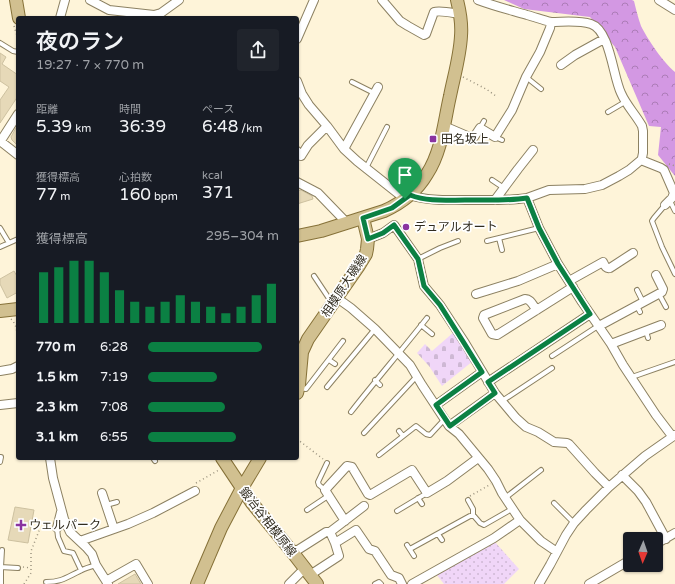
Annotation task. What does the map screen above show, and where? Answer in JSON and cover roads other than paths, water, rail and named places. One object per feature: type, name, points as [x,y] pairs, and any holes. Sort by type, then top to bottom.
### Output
[{"type":"main road","points":[[299,235],[347,223],[388,210],[407,197],[424,180],[432,166],[439,146],[460,52],[462,30],[457,0]]},
{"type":"main road","points":[[15,1],[19,16]]},
{"type":"main road","name":"相模原大磯線","points":[[299,382],[302,359],[308,339],[363,260],[367,249],[368,239],[363,218]]},
{"type":"main road","points":[[0,311],[16,309]]},
{"type":"main road","points":[[197,584],[221,528],[259,460]]},
{"type":"main road","name":"鍛冶谷相模原線","points":[[223,463],[262,517],[310,576]]},
{"type":"street","points":[[61,16],[65,0]]},
{"type":"street","points":[[90,0],[109,10],[154,15],[161,13],[179,0]]},
{"type":"street","points":[[299,34],[314,0]]},
{"type":"street","points":[[382,0],[400,21],[424,35],[426,34],[434,12],[437,11],[460,14]]},
{"type":"street","points":[[299,86],[309,105],[344,148],[366,168],[407,197],[426,199],[511,200],[527,198],[549,190],[584,189],[602,185],[619,176],[641,160],[643,153],[643,129],[620,92],[613,63],[604,39],[602,34],[595,26],[578,22],[551,22],[540,20],[478,0]]},
{"type":"street","points":[[660,0],[675,10]]},
{"type":"street","points":[[444,126],[472,138],[482,125],[498,138],[526,77],[540,52],[551,22]]},
{"type":"street","points":[[561,65],[604,39]]},
{"type":"street","points":[[344,148],[376,90]]},
{"type":"street","points":[[16,117],[0,142],[16,154]]},
{"type":"street","points":[[299,154],[301,156],[308,145],[327,126]]},
{"type":"street","points":[[495,200],[533,150]]},
{"type":"street","points":[[641,160],[664,170],[674,190],[671,200]]},
{"type":"street","points":[[299,183],[318,193],[347,223]]},
{"type":"street","points":[[527,198],[539,228],[558,264],[656,415],[674,436],[645,456],[622,475],[586,510],[566,535],[539,584]]},
{"type":"street","points":[[368,239],[383,233],[394,225],[418,259],[424,286],[440,305],[495,393],[516,418],[526,427],[538,432],[554,442],[569,444],[609,487]]},
{"type":"street","points":[[536,310],[527,298],[484,315],[483,318],[492,334],[497,335],[536,310],[601,259],[609,269],[633,253]]},
{"type":"street","points":[[476,294],[518,281],[558,264]]},
{"type":"street","points":[[599,326],[640,307],[662,292],[663,289],[656,275]]},
{"type":"street","points":[[335,301],[351,308],[375,329],[410,365],[416,377],[448,423],[459,434],[496,481],[505,498],[520,520],[541,541],[557,552]]},
{"type":"street","points":[[488,382],[590,314]]},
{"type":"street","points":[[611,344],[647,335],[661,325]]},
{"type":"street","points":[[0,371],[16,367]]},
{"type":"street","points":[[436,405],[482,372]]},
{"type":"street","points":[[448,423],[495,393]]},
{"type":"street","points":[[0,406],[16,403]]},
{"type":"street","points":[[345,521],[326,493],[347,466],[352,467],[370,496],[415,468],[427,493],[449,483],[478,458]]},
{"type":"street","points":[[50,460],[61,512],[70,532],[92,554],[96,565],[107,582],[136,564],[148,584]]},
{"type":"street","points":[[622,475],[642,496],[666,539]]},
{"type":"street","points":[[80,541],[128,524],[195,492]]},
{"type":"street","points":[[102,493],[114,529]]},
{"type":"street","points":[[292,553],[326,532],[330,532],[364,506]]},
{"type":"street","points":[[57,528],[61,512]]},
{"type":"street","points":[[412,584],[494,538],[520,520]]},
{"type":"street","points":[[335,543],[356,530],[369,549],[375,551],[391,575],[399,578],[402,584]]},
{"type":"street","points":[[290,584],[310,576],[339,556],[330,532]]},
{"type":"street","points":[[663,540],[675,533]]},
{"type":"street","points":[[589,584],[623,564]]},
{"type":"lane","points":[[0,42],[16,52]]},
{"type":"lane","points":[[526,77],[541,90]]},
{"type":"lane","points":[[352,82],[376,90]]},
{"type":"lane","points":[[608,112],[626,101]]},
{"type":"lane","points":[[366,168],[387,127]]},
{"type":"lane","points":[[492,180],[504,188]]},
{"type":"lane","points":[[675,211],[671,200],[652,221],[675,274]]},
{"type":"lane","points":[[0,228],[9,244]]},
{"type":"lane","points":[[487,241],[539,228]]},
{"type":"lane","points":[[499,238],[502,250]]},
{"type":"lane","points":[[0,248],[16,240]]},
{"type":"lane","points":[[418,259],[458,241]]},
{"type":"lane","points":[[440,248],[443,254]]},
{"type":"lane","points":[[314,276],[330,300],[335,301]]},
{"type":"lane","points":[[637,290],[640,307]]},
{"type":"lane","points":[[659,294],[666,307]]},
{"type":"lane","points":[[351,412],[375,380],[427,318]]},
{"type":"lane","points":[[421,325],[432,334]]},
{"type":"lane","points":[[552,356],[599,326]]},
{"type":"lane","points":[[328,387],[375,329]]},
{"type":"lane","points":[[299,390],[306,389],[343,341]]},
{"type":"lane","points":[[353,356],[357,360]]},
{"type":"lane","points":[[329,360],[335,364]]},
{"type":"lane","points":[[632,377],[675,362]]},
{"type":"lane","points":[[502,401],[552,368]]},
{"type":"lane","points":[[364,434],[416,377]]},
{"type":"lane","points":[[336,378],[341,382]]},
{"type":"lane","points":[[375,380],[380,385]]},
{"type":"lane","points":[[360,400],[365,404]]},
{"type":"lane","points":[[388,407],[393,411]]},
{"type":"lane","points":[[379,447],[381,453],[416,426],[426,434],[430,435],[442,422],[448,423]]},
{"type":"lane","points":[[364,423],[369,427]]},
{"type":"lane","points":[[399,430],[403,436]]},
{"type":"lane","points":[[423,439],[426,434]]},
{"type":"lane","points":[[0,457],[0,462]]},
{"type":"lane","points":[[307,510],[326,493],[318,482],[327,463]]},
{"type":"lane","points":[[505,498],[541,470]]},
{"type":"lane","points":[[397,511],[427,493]]},
{"type":"lane","points":[[418,498],[422,504]]},
{"type":"lane","points":[[468,500],[473,509],[473,515],[480,523],[484,525],[512,508]]},
{"type":"lane","points":[[106,505],[117,502]]},
{"type":"lane","points":[[554,503],[574,524]]},
{"type":"lane","points":[[410,549],[473,515]]},
{"type":"lane","points":[[57,528],[58,537],[64,551],[73,553],[81,570]]},
{"type":"lane","points":[[438,534],[442,540]]},
{"type":"lane","points":[[407,544],[414,556]]},
{"type":"lane","points":[[1,584],[0,567],[2,550]]},
{"type":"lane","points":[[46,582],[55,583],[81,570],[96,565]]},
{"type":"lane","points":[[0,567],[18,568]]},
{"type":"lane","points":[[375,584],[379,582],[380,584]]},
{"type":"place","name":"田名坂上","points":[[433,139]]},
{"type":"place","name":"デュアルオート","points":[[406,227]]},
{"type":"place","name":"ウェルパーク","points":[[21,525]]}]
